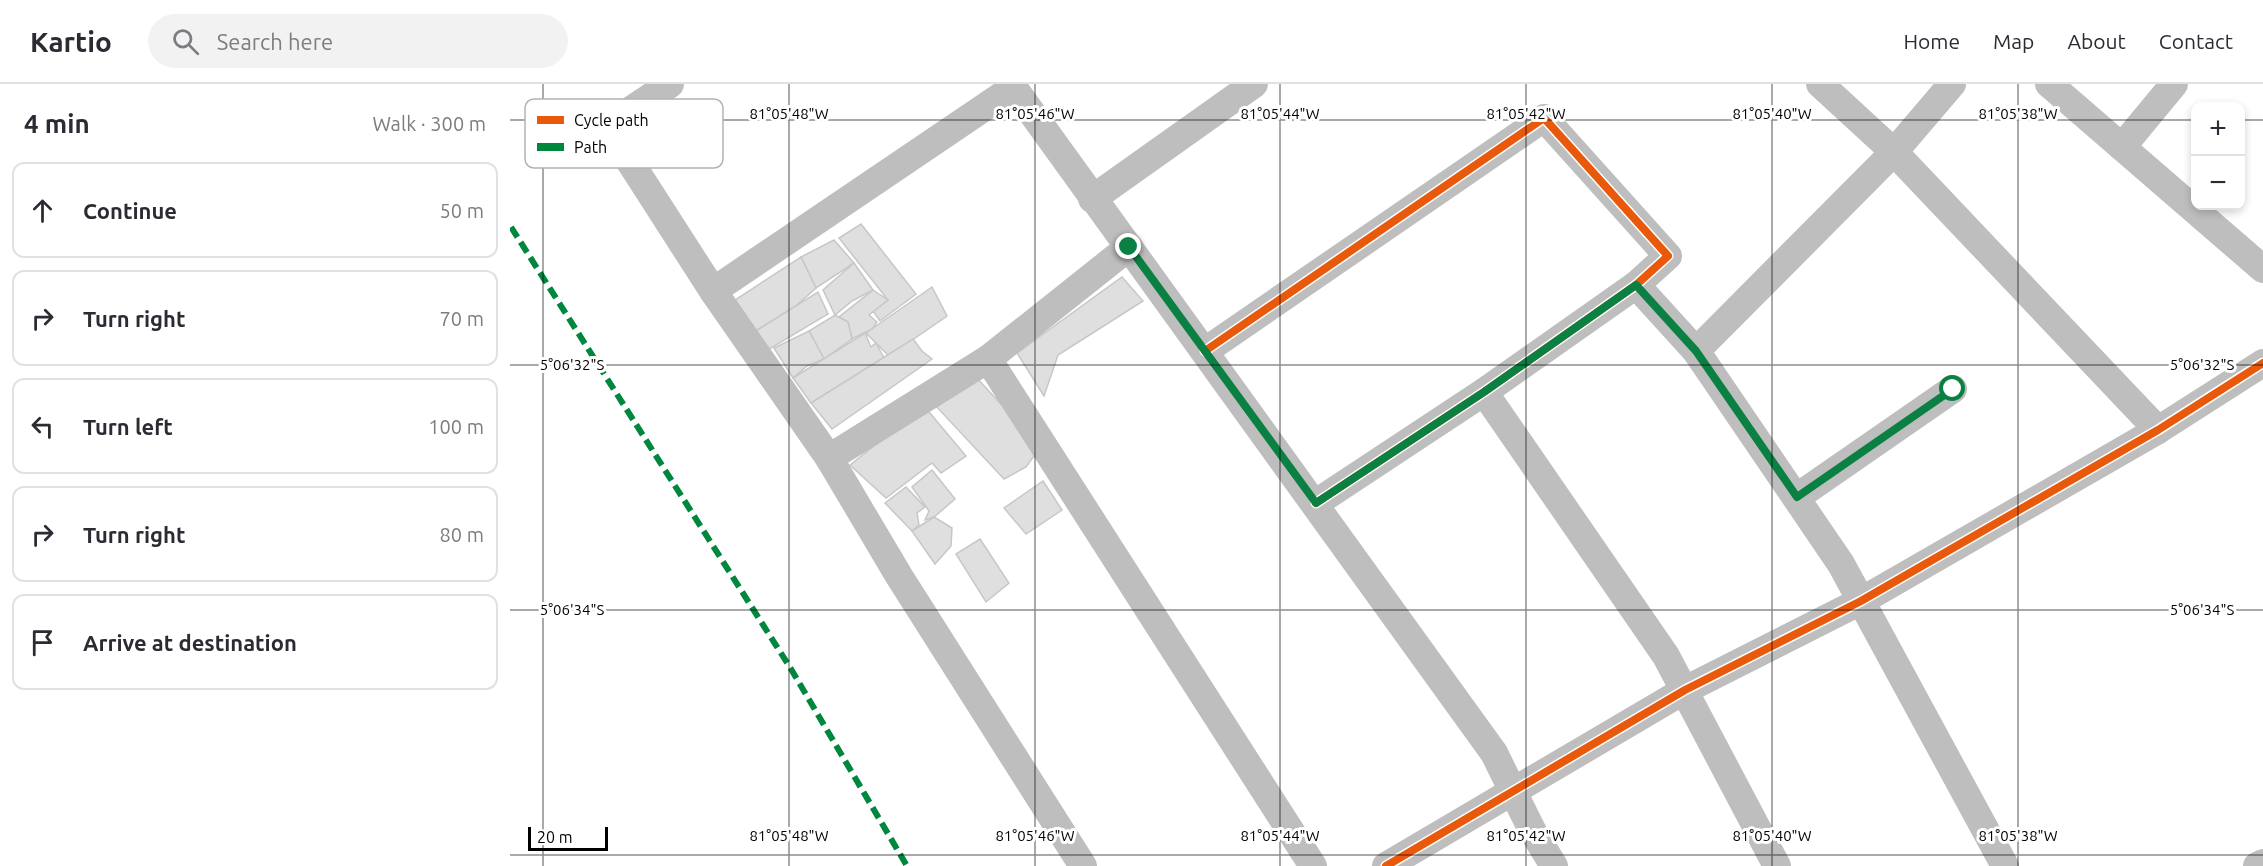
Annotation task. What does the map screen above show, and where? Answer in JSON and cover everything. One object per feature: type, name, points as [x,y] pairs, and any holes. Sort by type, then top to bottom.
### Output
[{"type":"street","points":[[648,99],[670,84]]},
{"type":"street","points":[[1092,199],[1254,84]]},
{"type":"street","points":[[1820,84],[1894,152],[2158,430]]},
{"type":"street","points":[[1696,351],[1894,152],[1952,84]]},
{"type":"street","points":[[2049,84],[2263,269]]},
{"type":"street","points":[[2122,147],[2174,84]]},
{"type":"street","points":[[713,291],[1012,86],[1092,199],[1316,503],[1494,753],[1554,866]]},
{"type":"street","points":[[1204,351],[1544,118],[1668,256],[1636,285],[1484,392],[1316,503]]},
{"type":"street","points":[[634,168],[713,291],[829,458],[899,576],[1083,866]]},
{"type":"street","points":[[829,458],[988,358],[1129,247]]},
{"type":"street","points":[[1636,285],[1696,351],[1841,564],[2005,866]]},
{"type":"street","points":[[988,358],[1313,866]]},
{"type":"street","points":[[1386,866],[1514,793],[1685,690],[1861,601],[2158,430],[2263,363]]},
{"type":"street","points":[[1797,497],[1953,389]]},
{"type":"street","points":[[1484,392],[1666,656],[1777,866]]},
{"type":"street","points":[[2257,866],[2263,863]]},
{"type":"building","points":[[861,224],[916,294],[880,321],[873,311],[888,300],[839,238]]},
{"type":"building","points":[[834,240],[854,263],[816,288],[801,257]]},
{"type":"building","points":[[801,257],[816,288],[789,312],[754,332],[732,302]]},
{"type":"building","points":[[854,263],[873,290],[852,301],[835,315],[823,290]]},
{"type":"building","points":[[1122,277],[1143,301],[1058,355],[1044,396],[1017,353]]},
{"type":"building","points":[[932,287],[947,316],[889,356],[866,333]]},
{"type":"building","points":[[873,290],[888,300],[869,315],[877,322],[872,329],[852,339],[848,322],[839,317]]},
{"type":"building","points":[[818,292],[828,314],[766,351],[754,332]]},
{"type":"building","points":[[835,315],[848,322],[852,339],[824,359],[809,331]]},
{"type":"building","points":[[809,331],[824,359],[807,366],[793,378],[774,348]]},
{"type":"building","points":[[865,333],[871,347],[876,343],[884,358],[811,403],[793,378]]},
{"type":"building","points":[[913,339],[932,359],[832,429],[811,403]]},
{"type":"building","points":[[975,376],[1024,429],[1037,452],[1026,467],[1004,479],[934,404]]},
{"type":"building","points":[[924,406],[966,456],[941,473],[932,463],[886,498],[850,465]]},
{"type":"building","points":[[932,470],[955,499],[934,517],[925,520],[929,511],[912,487]]},
{"type":"building","points":[[1043,481],[1062,510],[1026,534],[1004,508]]},
{"type":"building","points":[[906,487],[925,507],[917,513],[919,525],[912,531],[885,503]]},
{"type":"building","points":[[934,517],[952,528],[951,546],[935,564],[912,531]]},
{"type":"building","points":[[980,539],[1009,583],[986,602],[956,554]]},
{"type":"marked path","points":[[511,227],[791,669],[907,866]]},
{"type":"cycle path","points":[[1205,351],[1544,118],[1668,256],[1636,285],[1484,392],[1316,503]]},
{"type":"cycle path","points":[[1386,866],[1685,690],[1861,601],[2158,430],[2263,363]]},
{"type":"route","points":[[1129,247],[1316,503],[1484,392],[1636,285],[1696,351],[1797,497],[1953,389]]}]
